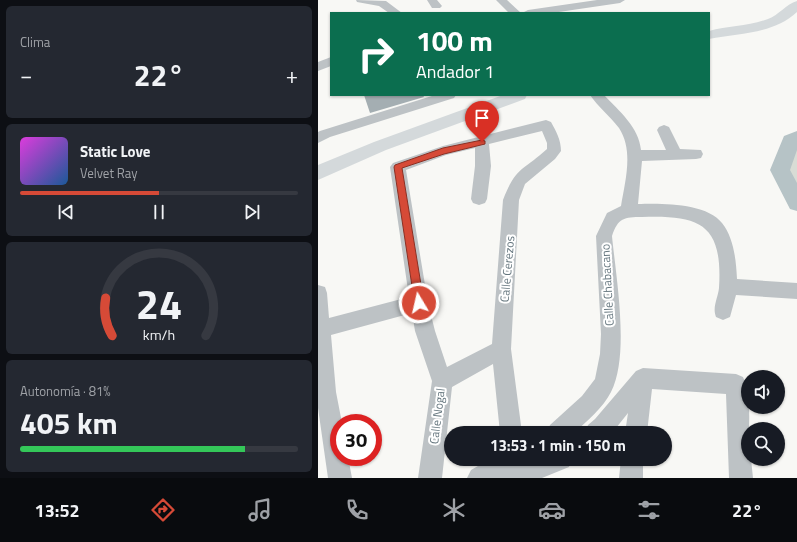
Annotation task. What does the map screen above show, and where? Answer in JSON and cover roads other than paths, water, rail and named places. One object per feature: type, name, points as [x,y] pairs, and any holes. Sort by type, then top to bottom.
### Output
[{"type":"main road","points":[[710,36],[723,31],[758,27],[781,19],[797,5]]},
{"type":"main road","points":[[318,173],[380,146],[516,96]]},
{"type":"street","points":[[501,0],[514,12]]},
{"type":"street","points":[[535,12],[620,0]]},
{"type":"street","points":[[363,4],[382,3],[395,12]]},
{"type":"street","points":[[318,67],[330,61]]},
{"type":"street","points":[[318,138],[325,134],[446,96]]},
{"type":"street","points":[[598,96],[627,128],[634,149],[629,210]]},
{"type":"street","name":"Calle Cerezos","points":[[482,142],[546,125],[554,143],[554,151],[548,158],[526,173],[516,185],[511,200],[501,349],[509,426]]},
{"type":"street","points":[[664,130],[676,156]]},
{"type":"street","points":[[479,199],[483,166],[482,142]]},
{"type":"street","name":"Calle Nogal","points":[[430,478],[442,381],[425,331],[419,303],[398,167],[443,151],[482,142]]},
{"type":"street","points":[[634,156],[676,156],[696,154]]},
{"type":"street","name":"Calle Chabacano","points":[[566,426],[580,414],[604,384],[611,356],[604,236],[611,219],[619,213],[629,210],[678,212],[700,217],[711,223],[724,240],[728,286],[723,310]]},
{"type":"street","points":[[728,286],[797,291]]},
{"type":"street","points":[[318,293],[326,392],[340,478]]},
{"type":"street","points":[[320,329],[419,303]]},
{"type":"street","points":[[442,381],[501,349]]},
{"type":"street","points":[[604,426],[643,378]]},
{"type":"street","points":[[637,426],[643,378]]},
{"type":"street","points":[[643,378],[736,384],[741,478]]},
{"type":"street","points":[[479,478],[500,466]]},
{"type":"street","points":[[513,466],[514,478],[544,466]]},
{"type":"street","points":[[631,478],[632,466]]},
{"type":"waterway","points":[[797,137],[791,141],[780,170],[797,203]]}]
